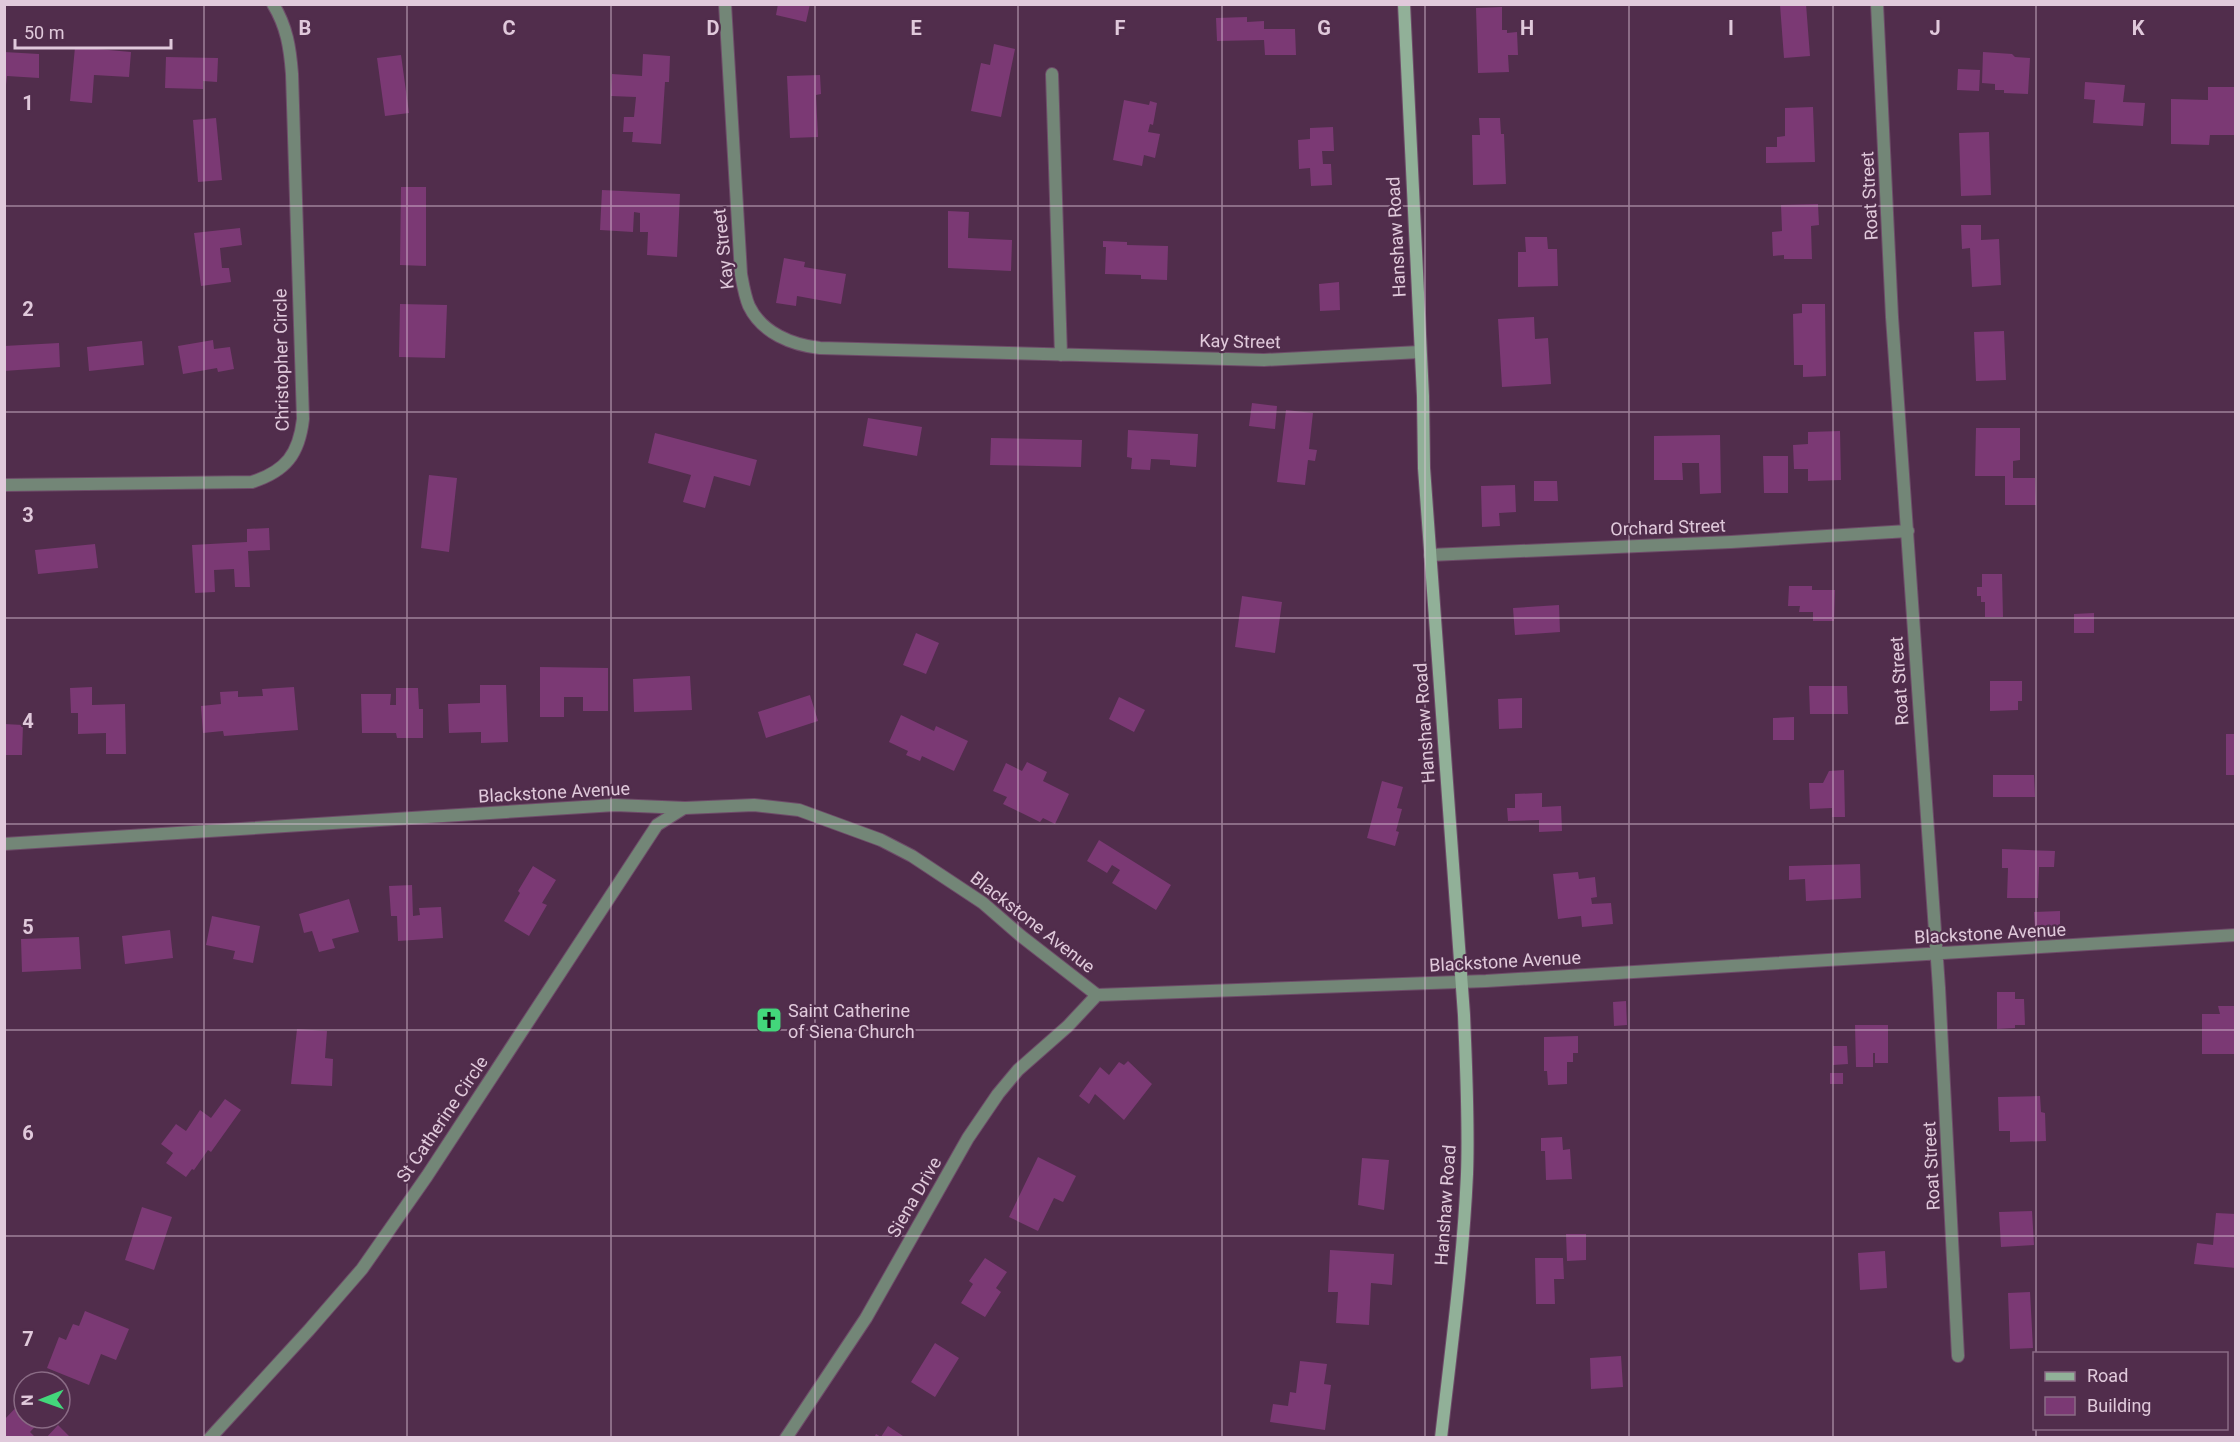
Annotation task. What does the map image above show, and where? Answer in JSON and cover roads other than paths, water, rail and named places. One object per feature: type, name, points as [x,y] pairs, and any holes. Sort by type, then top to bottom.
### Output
[{"type":"street","name":"Christopher Circle","points":[[4,485],[252,482],[276,471],[287,463],[294,452],[300,440],[303,419],[292,74],[288,37],[273,4]]},
{"type":"street","name":"Kay Street","points":[[724,4],[741,274],[749,306],[759,320],[787,341],[811,348],[1264,360],[1419,352]]},
{"type":"street","name":"Hanshaw Road","points":[[1404,4],[1419,352],[1423,396],[1424,468],[1461,982],[1466,1090],[1467,1173],[1463,1233],[1441,1437]]},
{"type":"street","name":"Roat Street","points":[[1877,4],[1893,318],[1936,954],[1958,1356]]},
{"type":"street","points":[[1052,74],[1061,355]]},
{"type":"street","name":"Orchard Street","points":[[1430,555],[1731,542],[1908,531]]},
{"type":"street","name":"Blackstone Avenue","points":[[4,844],[615,805],[685,807],[754,804],[799,810],[881,840],[912,856],[983,903],[1021,936],[1097,995],[1461,982],[2235,935]]},
{"type":"street","name":"St Catherine Circle","points":[[210,1437],[362,1269],[427,1176],[657,825],[685,807]]},
{"type":"street","name":"Siena Drive","points":[[786,1437],[866,1318],[968,1138],[998,1094],[1018,1070],[1068,1026],[1097,995]]},
{"type":"place","name":"Saint Catherine of Siena Church","points":[[769,1020]]}]
